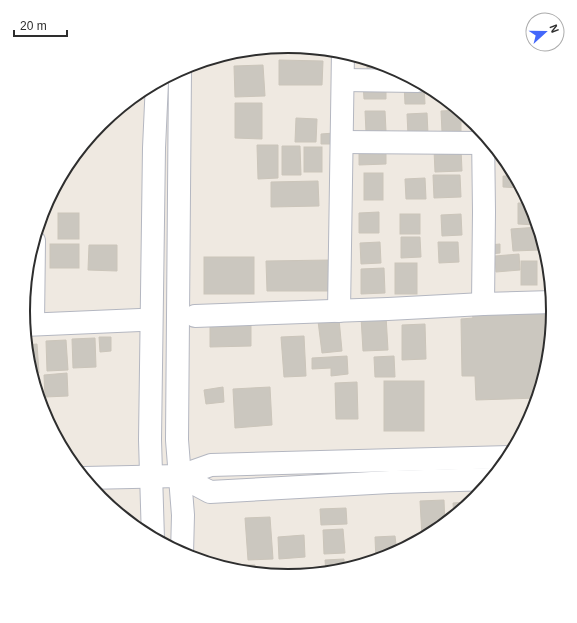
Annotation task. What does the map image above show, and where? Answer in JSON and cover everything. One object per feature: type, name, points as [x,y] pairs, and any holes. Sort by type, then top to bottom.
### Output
[{"type":"street","points":[[339,311],[343,59]]},
{"type":"street","points":[[180,77],[177,432],[183,515],[182,547]]},
{"type":"street","points":[[343,80],[405,81]]},
{"type":"street","points":[[153,531],[150,440],[154,148],[157,90]]},
{"type":"street","points":[[342,142],[480,138]]},
{"type":"street","points":[[483,141],[483,304]]},
{"type":"street","points":[[195,316],[546,302]]},
{"type":"street","points":[[31,324],[140,320]]},
{"type":"street","points":[[90,478],[180,476],[210,465],[502,457]]},
{"type":"street","points":[[180,476],[210,492],[374,482],[485,479]]},
{"type":"building","points":[[279,60],[323,61],[322,85],[279,85]]},
{"type":"building","points":[[263,65],[265,96],[235,97],[234,66]]},
{"type":"building","points":[[363,83],[386,83],[386,99],[364,99]]},
{"type":"building","points":[[404,84],[411,84],[424,92],[425,104],[405,104]]},
{"type":"building","points":[[235,103],[262,103],[262,139],[235,138]]},
{"type":"building","points":[[451,110],[461,119],[461,131],[442,132],[441,111]]},
{"type":"building","points":[[365,111],[385,111],[386,131],[366,132]]},
{"type":"building","points":[[427,113],[428,134],[408,135],[407,114]]},
{"type":"building","points":[[296,118],[317,119],[316,142],[295,142]]},
{"type":"building","points":[[334,133],[335,144],[321,144],[321,134]]},
{"type":"building","points":[[386,142],[386,164],[359,165],[359,143]]},
{"type":"building","points":[[257,145],[278,145],[278,178],[258,179]]},
{"type":"building","points":[[282,146],[300,146],[301,175],[282,175]]},
{"type":"building","points":[[304,147],[322,147],[322,172],[304,172]]},
{"type":"building","points":[[461,149],[462,171],[435,172],[434,150]]},
{"type":"building","points":[[364,173],[383,173],[383,200],[364,200]]},
{"type":"building","points":[[433,175],[460,175],[461,197],[434,198]]},
{"type":"building","points":[[503,176],[508,176],[515,188],[503,187]]},
{"type":"building","points":[[425,178],[426,199],[406,199],[405,179]]},
{"type":"building","points":[[318,181],[319,206],[271,207],[271,182]]},
{"type":"building","points":[[518,203],[523,203],[532,225],[518,224]]},
{"type":"building","points":[[379,212],[379,233],[359,233],[359,213]]},
{"type":"building","points":[[58,213],[79,213],[79,239],[58,239]]},
{"type":"building","points":[[400,214],[420,214],[420,234],[400,234]]},
{"type":"building","points":[[461,214],[462,235],[442,236],[441,215]]},
{"type":"building","points":[[533,227],[539,250],[513,251],[511,229]]},
{"type":"building","points":[[401,237],[420,237],[421,257],[401,258]]},
{"type":"building","points":[[380,242],[381,263],[361,264],[360,243]]},
{"type":"building","points":[[438,242],[458,242],[459,262],[439,263]]},
{"type":"building","points":[[50,244],[79,244],[79,268],[50,268]]},
{"type":"building","points":[[500,244],[500,253],[490,254],[489,245]]},
{"type":"building","points":[[89,245],[117,245],[117,271],[88,270]]},
{"type":"building","points":[[519,254],[520,270],[496,272],[495,256]]},
{"type":"building","points":[[204,257],[254,257],[254,294],[204,294]]},
{"type":"building","points":[[331,260],[331,291],[267,291],[266,261]]},
{"type":"building","points":[[521,261],[537,261],[537,285],[521,285]]},
{"type":"building","points":[[395,263],[417,263],[417,294],[395,294]]},
{"type":"building","points":[[384,268],[385,293],[361,294],[361,269]]},
{"type":"building","points":[[547,312],[545,345],[542,362],[532,398],[476,400],[475,376],[462,376],[461,319],[473,318],[472,313]]},
{"type":"building","points":[[386,316],[388,350],[363,351],[361,317]]},
{"type":"building","points":[[339,319],[342,351],[322,353],[318,321]]},
{"type":"building","points":[[251,321],[251,346],[210,347],[210,323]]},
{"type":"building","points":[[425,324],[426,359],[402,360],[402,325]]},
{"type":"building","points":[[304,336],[306,376],[284,377],[281,337]]},
{"type":"building","points":[[99,337],[111,337],[111,351],[100,352]]},
{"type":"building","points":[[95,338],[96,367],[73,368],[72,339]]},
{"type":"building","points":[[66,340],[68,370],[47,371],[46,341]]},
{"type":"building","points":[[32,344],[37,344],[39,373],[35,362]]},
{"type":"building","points":[[347,356],[348,374],[331,376],[331,368],[312,369],[312,358]]},
{"type":"building","points":[[394,356],[395,377],[375,377],[374,357]]},
{"type":"building","points":[[67,373],[68,396],[45,397],[44,375]]},
{"type":"building","points":[[384,381],[424,381],[424,431],[384,431]]},
{"type":"building","points":[[357,382],[358,419],[336,419],[335,383]]},
{"type":"building","points":[[223,387],[224,402],[206,404],[204,390]]},
{"type":"building","points":[[270,387],[272,425],[235,428],[233,389]]},
{"type":"building","points":[[444,500],[445,518],[422,533],[420,501]]},
{"type":"building","points":[[463,502],[454,511],[453,503]]},
{"type":"building","points":[[346,508],[347,524],[321,525],[320,509]]},
{"type":"building","points":[[270,517],[273,559],[248,560],[245,518]]},
{"type":"building","points":[[343,529],[345,553],[324,554],[323,530]]},
{"type":"building","points":[[304,535],[305,557],[279,559],[278,537]]},
{"type":"building","points":[[395,536],[396,546],[376,555],[375,537]]},
{"type":"building","points":[[344,559],[344,564],[326,567],[325,560]]},
{"type":"building","points":[[238,565],[255,565],[255,568]]}]
